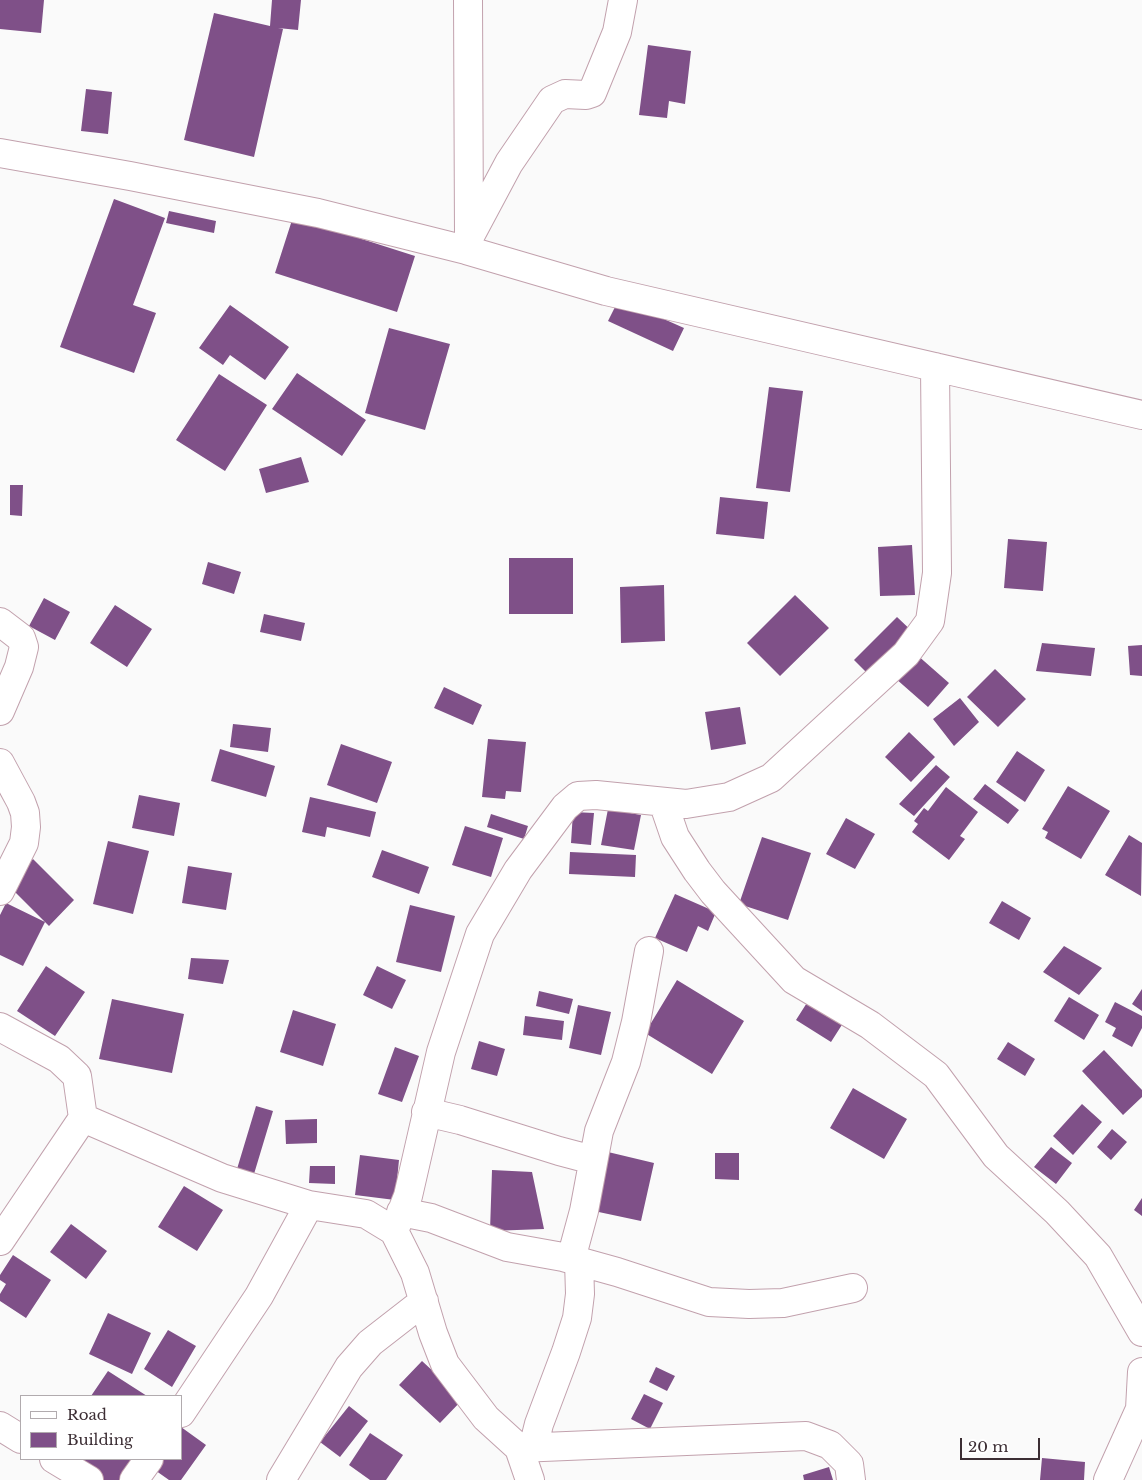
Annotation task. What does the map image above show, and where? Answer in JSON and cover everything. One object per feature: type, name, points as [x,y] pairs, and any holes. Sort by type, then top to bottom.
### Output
[{"type":"street","points":[[467,244],[468,0]]},
{"type":"street","points":[[467,244],[509,163],[552,100],[565,94],[586,95],[592,92],[617,32],[623,0]]},
{"type":"street","points":[[0,153],[130,176],[467,244],[606,291],[1142,415]]},
{"type":"street","points":[[851,1480],[849,1464],[830,1445],[806,1436],[526,1448],[486,1418],[444,1364],[398,1222],[408,1196],[441,1052],[480,934],[518,870],[566,807],[578,796],[596,795],[686,804],[729,797],[771,778],[906,654],[930,621],[937,573],[935,367]]},
{"type":"street","points":[[0,622],[22,638],[24,647],[19,667],[0,711]]},
{"type":"street","points":[[0,763],[21,802],[25,813],[26,828],[24,843],[0,891]]},
{"type":"street","points":[[663,802],[675,837],[712,892],[794,980],[870,1026],[936,1074],[996,1156],[1057,1212],[1098,1256],[1142,1332]]},
{"type":"street","points":[[530,1480],[526,1448],[540,1424],[576,1318],[580,1294],[575,1260],[593,1160],[599,1131],[628,1054],[649,951]]},
{"type":"street","points":[[0,1027],[59,1060],[77,1076],[83,1118],[0,1241]]},
{"type":"street","points":[[426,1112],[460,1120],[551,1149],[593,1160]]},
{"type":"street","points":[[83,1118],[222,1178],[309,1205],[366,1214],[398,1222],[431,1218],[507,1247],[575,1260],[646,1280],[709,1302],[783,1303],[852,1288]]},
{"type":"street","points":[[182,1412],[260,1296],[309,1205]]},
{"type":"street","points":[[281,1480],[349,1367],[370,1343],[424,1301]]},
{"type":"street","points":[[1108,1480],[1140,1409],[1142,1372]]},
{"type":"street","points":[[0,1426],[20,1437]]},
{"type":"street","points":[[56,1460],[89,1480]]},
{"type":"street","points":[[134,1480],[148,1460]]},
{"type":"building","points":[[0,0],[44,0],[41,33],[0,29]]},
{"type":"building","points":[[272,0],[301,0],[298,30],[278,28],[283,29],[254,157],[184,140],[214,13],[270,26]]},
{"type":"building","points":[[648,45],[691,51],[685,104],[669,101],[667,118],[639,115]]},
{"type":"building","points":[[86,89],[112,92],[108,134],[81,131]]},
{"type":"building","points":[[114,199],[165,218],[133,305],[156,313],[134,373],[60,347]]},
{"type":"building","points":[[169,211],[216,221],[214,233],[166,223]]},
{"type":"building","points":[[293,217],[415,256],[397,312],[275,273]]},
{"type":"building","points":[[619,299],[684,328],[673,351],[608,321]]},
{"type":"building","points":[[230,305],[289,347],[265,380],[230,355],[223,365],[199,348]]},
{"type":"building","points":[[389,328],[450,344],[425,430],[365,413]]},
{"type":"building","points":[[297,373],[366,420],[342,456],[272,409]]},
{"type":"building","points":[[219,374],[267,405],[225,471],[176,440]]},
{"type":"building","points":[[769,387],[803,391],[790,492],[756,488]]},
{"type":"building","points":[[301,457],[309,482],[266,493],[259,469]]},
{"type":"building","points":[[10,485],[23,485],[22,516],[10,515]]},
{"type":"building","points":[[720,497],[768,502],[764,539],[716,534]]},
{"type":"building","points":[[1008,539],[1047,542],[1043,591],[1004,588]]},
{"type":"building","points":[[912,545],[915,595],[880,596],[878,547]]},
{"type":"building","points":[[509,558],[573,558],[573,614],[509,614]]},
{"type":"building","points":[[208,562],[241,572],[234,594],[202,584]]},
{"type":"building","points":[[664,585],[665,641],[621,643],[620,587]]},
{"type":"building","points":[[795,595],[829,628],[780,676],[747,643]]},
{"type":"building","points":[[44,598],[70,612],[55,640],[29,626]]},
{"type":"building","points":[[115,605],[152,629],[127,667],[90,643]]},
{"type":"building","points":[[264,614],[305,623],[301,641],[260,632]]},
{"type":"building","points":[[897,617],[917,636],[874,680],[854,660]]},
{"type":"building","points":[[1042,643],[1095,648],[1091,676],[1036,671]]},
{"type":"building","points":[[1142,645],[1142,676],[1130,675],[1128,646]]},
{"type":"building","points":[[916,654],[949,683],[928,707],[895,678]]},
{"type":"building","points":[[995,669],[1026,699],[998,727],[967,697]]},
{"type":"building","points":[[444,687],[482,705],[473,725],[434,708]]},
{"type":"building","points":[[960,698],[979,722],[954,746],[933,719]]},
{"type":"building","points":[[740,707],[746,744],[711,750],[705,712]]},
{"type":"building","points":[[233,724],[271,728],[268,752],[230,747]]},
{"type":"building","points":[[909,732],[935,757],[911,782],[885,757]]},
{"type":"building","points":[[488,739],[526,742],[521,792],[506,791],[505,799],[482,797]]},
{"type":"building","points":[[341,744],[392,762],[377,803],[327,785]]},
{"type":"building","points":[[220,749],[275,766],[266,797],[211,781]]},
{"type":"building","points":[[1017,751],[1045,770],[1025,802],[996,782]]},
{"type":"building","points":[[936,765],[950,777],[914,816],[899,804]]},
{"type":"building","points":[[985,784],[1019,810],[1008,824],[973,799]]},
{"type":"building","points":[[1068,786],[1110,811],[1081,859],[1045,838],[1048,832],[1042,829]]},
{"type":"building","points":[[946,787],[978,812],[960,836],[965,839],[949,860],[912,832],[918,824],[914,821],[924,808],[928,811]]},
{"type":"building","points":[[139,795],[180,803],[174,836],[132,828]]},
{"type":"building","points":[[310,797],[376,812],[370,837],[327,827],[325,837],[302,832]]},
{"type":"building","points":[[608,809],[641,815],[634,850],[601,845]]},
{"type":"building","points":[[573,812],[594,813],[591,845],[571,843]]},
{"type":"building","points":[[491,814],[528,826],[524,839],[487,827]]},
{"type":"building","points":[[846,818],[875,834],[855,869],[826,854]]},
{"type":"building","points":[[465,826],[503,838],[491,877],[452,865]]},
{"type":"building","points":[[1129,835],[1142,843],[1141,896],[1105,875]]},
{"type":"building","points":[[762,837],[811,853],[788,920],[739,904]]},
{"type":"building","points":[[108,841],[149,851],[133,914],[93,904]]},
{"type":"building","points":[[382,850],[429,867],[419,894],[372,877]]},
{"type":"building","points":[[570,852],[636,855],[635,877],[569,874]]},
{"type":"building","points":[[33,859],[74,900],[49,926],[7,884]]},
{"type":"building","points":[[188,866],[232,873],[226,910],[182,903]]},
{"type":"building","points":[[675,894],[716,912],[708,931],[698,926],[687,952],[655,938]]},
{"type":"building","points":[[1002,901],[1031,918],[1019,940],[989,923]]},
{"type":"building","points":[[6,903],[45,922],[23,966],[0,955],[0,915]]},
{"type":"building","points":[[410,905],[455,916],[441,972],[396,962]]},
{"type":"building","points":[[1064,946],[1102,968],[1079,995],[1043,972]]},
{"type":"building","points":[[191,958],[229,960],[223,984],[188,979]]},
{"type":"building","points":[[46,966],[85,992],[55,1036],[17,1011]]},
{"type":"building","points":[[377,966],[406,980],[392,1009],[363,995]]},
{"type":"building","points":[[677,980],[744,1021],[712,1074],[645,1033]]},
{"type":"building","points":[[1142,989],[1142,1011],[1132,1004]]},
{"type":"building","points":[[539,991],[573,999],[569,1014],[536,1006]]},
{"type":"building","points":[[1069,997],[1099,1015],[1084,1040],[1054,1021]]},
{"type":"building","points":[[810,998],[845,1020],[831,1042],[796,1020]]},
{"type":"building","points":[[112,999],[184,1014],[172,1073],[99,1059]]},
{"type":"building","points":[[1115,1002],[1142,1016],[1142,1028],[1132,1047],[1112,1036],[1116,1028],[1105,1022]]},
{"type":"building","points":[[578,1005],[611,1012],[601,1055],[569,1048]]},
{"type":"building","points":[[293,1010],[336,1024],[323,1066],[280,1052]]},
{"type":"building","points":[[525,1016],[564,1021],[562,1040],[523,1035]]},
{"type":"building","points":[[479,1041],[505,1049],[497,1076],[471,1069]]},
{"type":"building","points":[[1008,1042],[1035,1059],[1025,1076],[997,1059]]},
{"type":"building","points":[[395,1047],[419,1056],[402,1102],[378,1094]]},
{"type":"building","points":[[1104,1050],[1142,1090],[1142,1097],[1123,1115],[1082,1071]]},
{"type":"building","points":[[853,1088],[907,1119],[884,1159],[830,1128]]},
{"type":"building","points":[[1082,1104],[1102,1122],[1073,1155],[1053,1136]]},
{"type":"building","points":[[256,1106],[273,1111],[254,1174],[237,1169]]},
{"type":"building","points":[[317,1119],[317,1143],[286,1144],[285,1120]]},
{"type":"building","points":[[1112,1129],[1127,1142],[1111,1160],[1097,1147]]},
{"type":"building","points":[[1051,1147],[1072,1163],[1056,1184],[1034,1167]]},
{"type":"building","points":[[608,1152],[654,1163],[641,1221],[594,1211]]},
{"type":"building","points":[[715,1153],[739,1153],[739,1180],[715,1179]]},
{"type":"building","points":[[360,1155],[399,1160],[395,1200],[355,1195]]},
{"type":"building","points":[[310,1166],[335,1166],[335,1184],[309,1183]]},
{"type":"building","points":[[492,1170],[532,1172],[544,1229],[490,1231]]},
{"type":"building","points":[[184,1186],[223,1210],[197,1251],[158,1227]]},
{"type":"building","points":[[1142,1198],[1142,1216],[1134,1210]]},
{"type":"building","points":[[71,1224],[107,1251],[86,1279],[50,1252]]},
{"type":"building","points":[[13,1255],[51,1280],[26,1318],[0,1301],[0,1294],[6,1284],[0,1280],[0,1275]]},
{"type":"building","points":[[108,1313],[151,1333],[132,1374],[89,1354]]},
{"type":"building","points":[[168,1330],[196,1346],[172,1387],[144,1369]]},
{"type":"building","points":[[422,1361],[463,1399],[440,1423],[399,1385]]},
{"type":"building","points":[[656,1367],[675,1376],[667,1391],[649,1382]]},
{"type":"building","points":[[108,1371],[145,1395],[92,1395]]},
{"type":"building","points":[[644,1394],[663,1403],[650,1429],[631,1419]]},
{"type":"building","points":[[349,1406],[368,1421],[340,1457],[320,1442]]},
{"type":"building","points":[[182,1428],[206,1445],[181,1480],[169,1480],[152,1468],[157,1460],[182,1460]]},
{"type":"building","points":[[370,1433],[403,1455],[386,1480],[370,1480],[349,1465]]},
{"type":"building","points":[[1042,1458],[1085,1462],[1084,1480],[1040,1480]]},
{"type":"building","points":[[81,1460],[140,1460],[122,1480],[98,1480]]},
{"type":"building","points":[[829,1467],[833,1480],[804,1480],[803,1475]]}]
